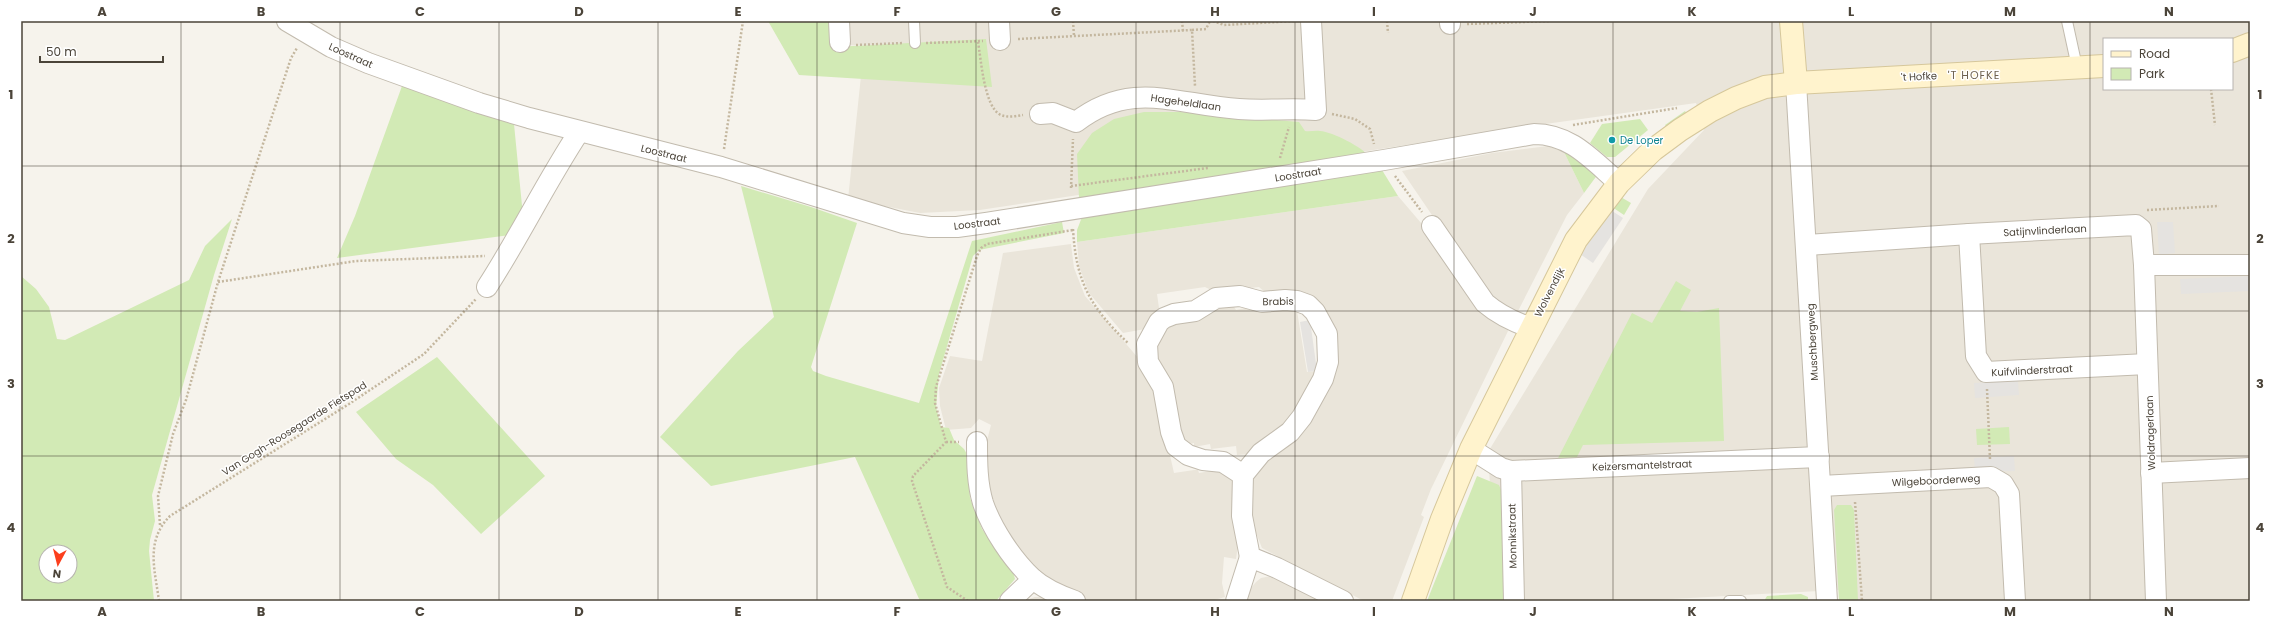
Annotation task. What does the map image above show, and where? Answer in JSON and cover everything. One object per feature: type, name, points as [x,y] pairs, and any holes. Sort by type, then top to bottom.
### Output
[{"type":"street","name":"Loostraat","points":[[287,21],[305,33],[368,63],[486,105],[579,132],[721,167],[880,218],[930,227],[957,227],[1384,160],[1534,134],[1546,134],[1566,140],[1619,183]]},
{"type":"street","points":[[839,21],[840,42]]},
{"type":"street","points":[[1311,21],[1316,110]]},
{"type":"street","points":[[1791,21],[1796,83]]},
{"type":"street","points":[[2233,51],[2250,44]]},
{"type":"street","name":"'t Hofke","points":[[1796,83],[2103,66]]},
{"type":"street","name":"Wolvendijk","points":[[1413,601],[1442,519],[1471,449],[1576,240],[1619,183],[1653,150],[1680,130],[1710,111],[1736,98],[1765,87],[1796,83]]},
{"type":"street","name":"Muschbergweg","points":[[1796,83],[1807,245],[1827,601]]},
{"type":"street","name":"Hageheldlaan","points":[[1076,122],[1092,110],[1126,98],[1147,97],[1240,109],[1289,108],[1316,110]]},
{"type":"street","points":[[1040,114],[1062,116],[1076,122]]},
{"type":"street","points":[[487,287],[508,255],[559,163],[579,132]]},
{"type":"street","points":[[1432,226],[1485,303],[1511,321],[1531,328]]},
{"type":"street","points":[[2136,226],[2141,230],[2144,265],[2250,265]]},
{"type":"street","name":"Satijnvlinderlaan","points":[[1807,245],[1969,234],[2136,226]]},
{"type":"street","name":"Kuifvlinderstraat","points":[[1969,234],[1976,356],[1986,372],[2147,364]]},
{"type":"street","name":"Woldragerlaan","points":[[2144,265],[2156,601]]},
{"type":"street","name":"Brabis","points":[[1148,362],[1147,344],[1159,322],[1174,314],[1195,311],[1216,298],[1240,296],[1262,302],[1285,300],[1297,301],[1308,306],[1315,312],[1327,334],[1328,362],[1323,379],[1302,417],[1290,432],[1261,453],[1243,475]]},
{"type":"street","points":[[1148,362],[1163,387],[1171,432],[1176,446],[1188,456],[1203,460],[1223,462],[1243,475],[1241,502],[1250,557],[1236,601]]},
{"type":"street","points":[[977,442],[977,467],[984,504],[993,524],[1008,548],[1032,579],[1075,601]]},
{"type":"street","name":"Keizersmantelstraat","points":[[1471,449],[1501,468],[1511,471],[1819,458]]},
{"type":"street","points":[[2151,473],[2250,468]]},
{"type":"street","name":"Monnikstraat","points":[[1511,471],[1514,601]]},
{"type":"street","name":"Wilgeboorderweg","points":[[1821,486],[1991,477],[2003,484],[2009,494],[2015,601]]},
{"type":"street","points":[[1250,557],[1277,568],[1343,601]]},
{"type":"street","points":[[1010,601],[1032,579]]},
{"type":"lane","points":[[914,21],[915,43]]},
{"type":"lane","points":[[2067,21],[2077,67]]},
{"type":"lane","points":[[1729,601],[1741,601]]},
{"type":"path","points":[[721,167],[743,21]]},
{"type":"path","points":[[1074,21],[1074,36]]},
{"type":"path","points":[[1182,21],[1183,31]]},
{"type":"path","points":[[840,42],[845,45],[978,42],[1000,30],[1074,36],[1183,31],[1206,29],[1210,21]]},
{"type":"path","points":[[1213,21],[1224,25],[1235,23],[1300,21]]},
{"type":"path","points":[[1387,21],[1388,33]]},
{"type":"path","points":[[1450,23],[1551,21]]},
{"type":"path","points":[[1192,30],[1196,104]]},
{"type":"path","points":[[160,601],[153,547],[160,525],[158,496],[173,434],[186,400],[218,282],[291,58],[305,33]]},
{"type":"path","points":[[978,42],[988,100],[994,109],[1000,115],[1007,116],[1040,114]]},
{"type":"path","points":[[2211,90],[2215,125]]},
{"type":"path","points":[[1280,158],[1287,134],[1289,108]]},
{"type":"path","points":[[1568,126],[1645,115],[1678,108]]},
{"type":"path","points":[[1316,110],[1355,119],[1370,129],[1373,143],[1432,226]]},
{"type":"path","points":[[1076,122],[1071,186],[1073,230],[1077,267],[1095,306],[1121,336],[1148,362]]},
{"type":"path","points":[[1365,144],[1373,143]]},
{"type":"path","points":[[1272,159],[1287,157]]},
{"type":"path","points":[[1071,186],[1210,168]]},
{"type":"path","points":[[2136,226],[2139,210],[2218,206]]},
{"type":"path","points":[[968,601],[947,587],[912,481],[913,476],[946,442],[935,403],[936,387],[977,256],[981,248],[987,244],[1073,230]]},
{"type":"path","points":[[218,282],[356,261],[508,255]]},
{"type":"path","name":"Van Gogh-Roosegaarde Fietspad","points":[[160,525],[170,516],[204,493],[348,404],[424,354],[462,316],[487,287]]},
{"type":"path","points":[[1986,372],[1991,477]]},
{"type":"path","points":[[1854,484],[1862,601]]},
{"type":"shaded area","points":[[788,21],[2250,21],[2250,601],[1856,601],[1855,589],[1636,601],[1497,601],[1488,452],[1648,189],[1704,130],[1696,103],[1531,126],[980,210],[920,213],[848,199],[861,76],[970,46],[793,45]]},
{"type":"shaded area","points":[[1548,146],[1564,152],[1584,193],[1567,215],[1516,315],[1485,293],[1402,171],[1492,153]]},
{"type":"shaded area","points":[[1398,196],[1510,327],[1431,489],[1421,515],[1424,517],[1392,601],[1364,601],[1262,548],[1249,515],[1249,486],[1255,472],[1295,435],[1331,325],[1266,293],[1259,287],[1215,292],[1205,287],[1157,294],[1159,308],[1145,329],[1123,333],[1089,293],[1079,266],[1077,242]]},
{"type":"shaded area","points":[[1609,209],[1623,218],[1593,263],[1580,254]]},
{"type":"shaded area","points":[[2157,222],[2173,222],[2175,253],[2159,255]]},
{"type":"shaded area","points":[[1071,244],[1074,268],[1085,296],[1145,366],[1157,383],[1166,449],[1169,451],[1174,473],[1198,470],[1199,473],[1216,470],[1231,476],[1235,490],[1238,545],[1236,559],[1224,557],[1222,583],[1225,597],[1211,601],[1088,601],[1079,597],[1041,573],[1010,540],[992,503],[984,452],[991,425],[979,419],[971,428],[946,430],[940,406],[939,388],[950,356],[982,361],[1003,253]]},
{"type":"shaded area","points":[[2250,276],[2250,291],[2181,294],[2180,279]]},
{"type":"shaded area","points":[[1231,302],[1236,310],[1250,307],[1288,306],[1297,311],[1307,372],[1317,371],[1298,416],[1250,454],[1237,455],[1236,446],[1211,449],[1210,444],[1194,447],[1194,443],[1189,444],[1181,435],[1153,347],[1164,325],[1217,304]]},
{"type":"shaded area","points":[[1310,320],[1317,371],[1308,372],[1300,322]]},
{"type":"shaded area","points":[[2018,381],[2019,395],[1975,398],[1974,383]]},
{"type":"shaded area","points":[[2014,456],[2015,471],[1975,472],[1974,458]]},
{"type":"shaded area","points":[[1271,576],[1321,601],[1247,601],[1251,588],[1256,582],[1261,578]]},
{"type":"shaded area","points":[[1035,597],[1045,597],[1060,601],[1023,601]]},
{"type":"green space","points":[[768,21],[833,21],[834,47],[986,39],[992,87],[799,75]]},
{"type":"green space","points":[[402,86],[514,124],[523,216],[510,235],[337,258],[355,216]]},
{"type":"green space","points":[[1685,111],[1687,114],[1667,128],[1665,125]]},
{"type":"green space","points":[[1144,112],[1180,112],[1299,122],[1305,131],[1318,131],[1332,134],[1361,149],[1370,157],[1079,198],[1077,154],[1092,133],[1114,119]]},
{"type":"green space","points":[[1640,119],[1648,130],[1615,157],[1607,157],[1590,143],[1602,124]]},
{"type":"green space","points":[[1556,144],[1598,174],[1584,193],[1564,152],[1557,148]]},
{"type":"green space","points":[[1382,170],[1398,196],[1077,242],[1077,230],[1082,217]]},
{"type":"green space","points":[[741,186],[811,207],[857,223],[811,367],[813,371],[826,376],[919,403],[972,241],[1062,222],[1064,233],[979,250],[973,256],[939,374],[936,407],[941,427],[949,428],[954,440],[964,449],[968,456],[970,498],[982,529],[1013,572],[1015,579],[996,601],[920,601],[855,457],[711,486],[660,437],[738,351],[774,317]]},
{"type":"green space","points":[[1619,196],[1631,203],[1624,215],[1612,207]]},
{"type":"green space","points":[[232,219],[214,275],[152,495],[155,521],[149,551],[154,601],[21,601],[21,276],[36,289],[49,307],[57,339],[65,340],[189,280],[205,246]]},
{"type":"green space","points":[[1676,281],[1691,290],[1680,311],[1697,312],[1719,308],[1724,441],[1583,445],[1572,467],[1553,468],[1632,313],[1652,323]]},
{"type":"green space","points":[[437,357],[545,476],[481,534],[433,485],[396,459],[356,412]]},
{"type":"green space","points":[[2009,427],[2010,444],[1977,445],[1976,429]]},
{"type":"green space","points":[[1477,476],[1499,485],[1501,490],[1506,601],[1427,601]]},
{"type":"green space","points":[[1837,505],[1851,505],[1854,510],[1858,601],[1839,601],[1834,510]]},
{"type":"green space","points":[[1801,594],[1808,597],[1808,601],[1764,601],[1767,596]]},
{"type":"place","name":"De Loper","points":[[1612,140]]},
{"type":"district","name":"'T HOFKE","points":[[1974,75]]}]
